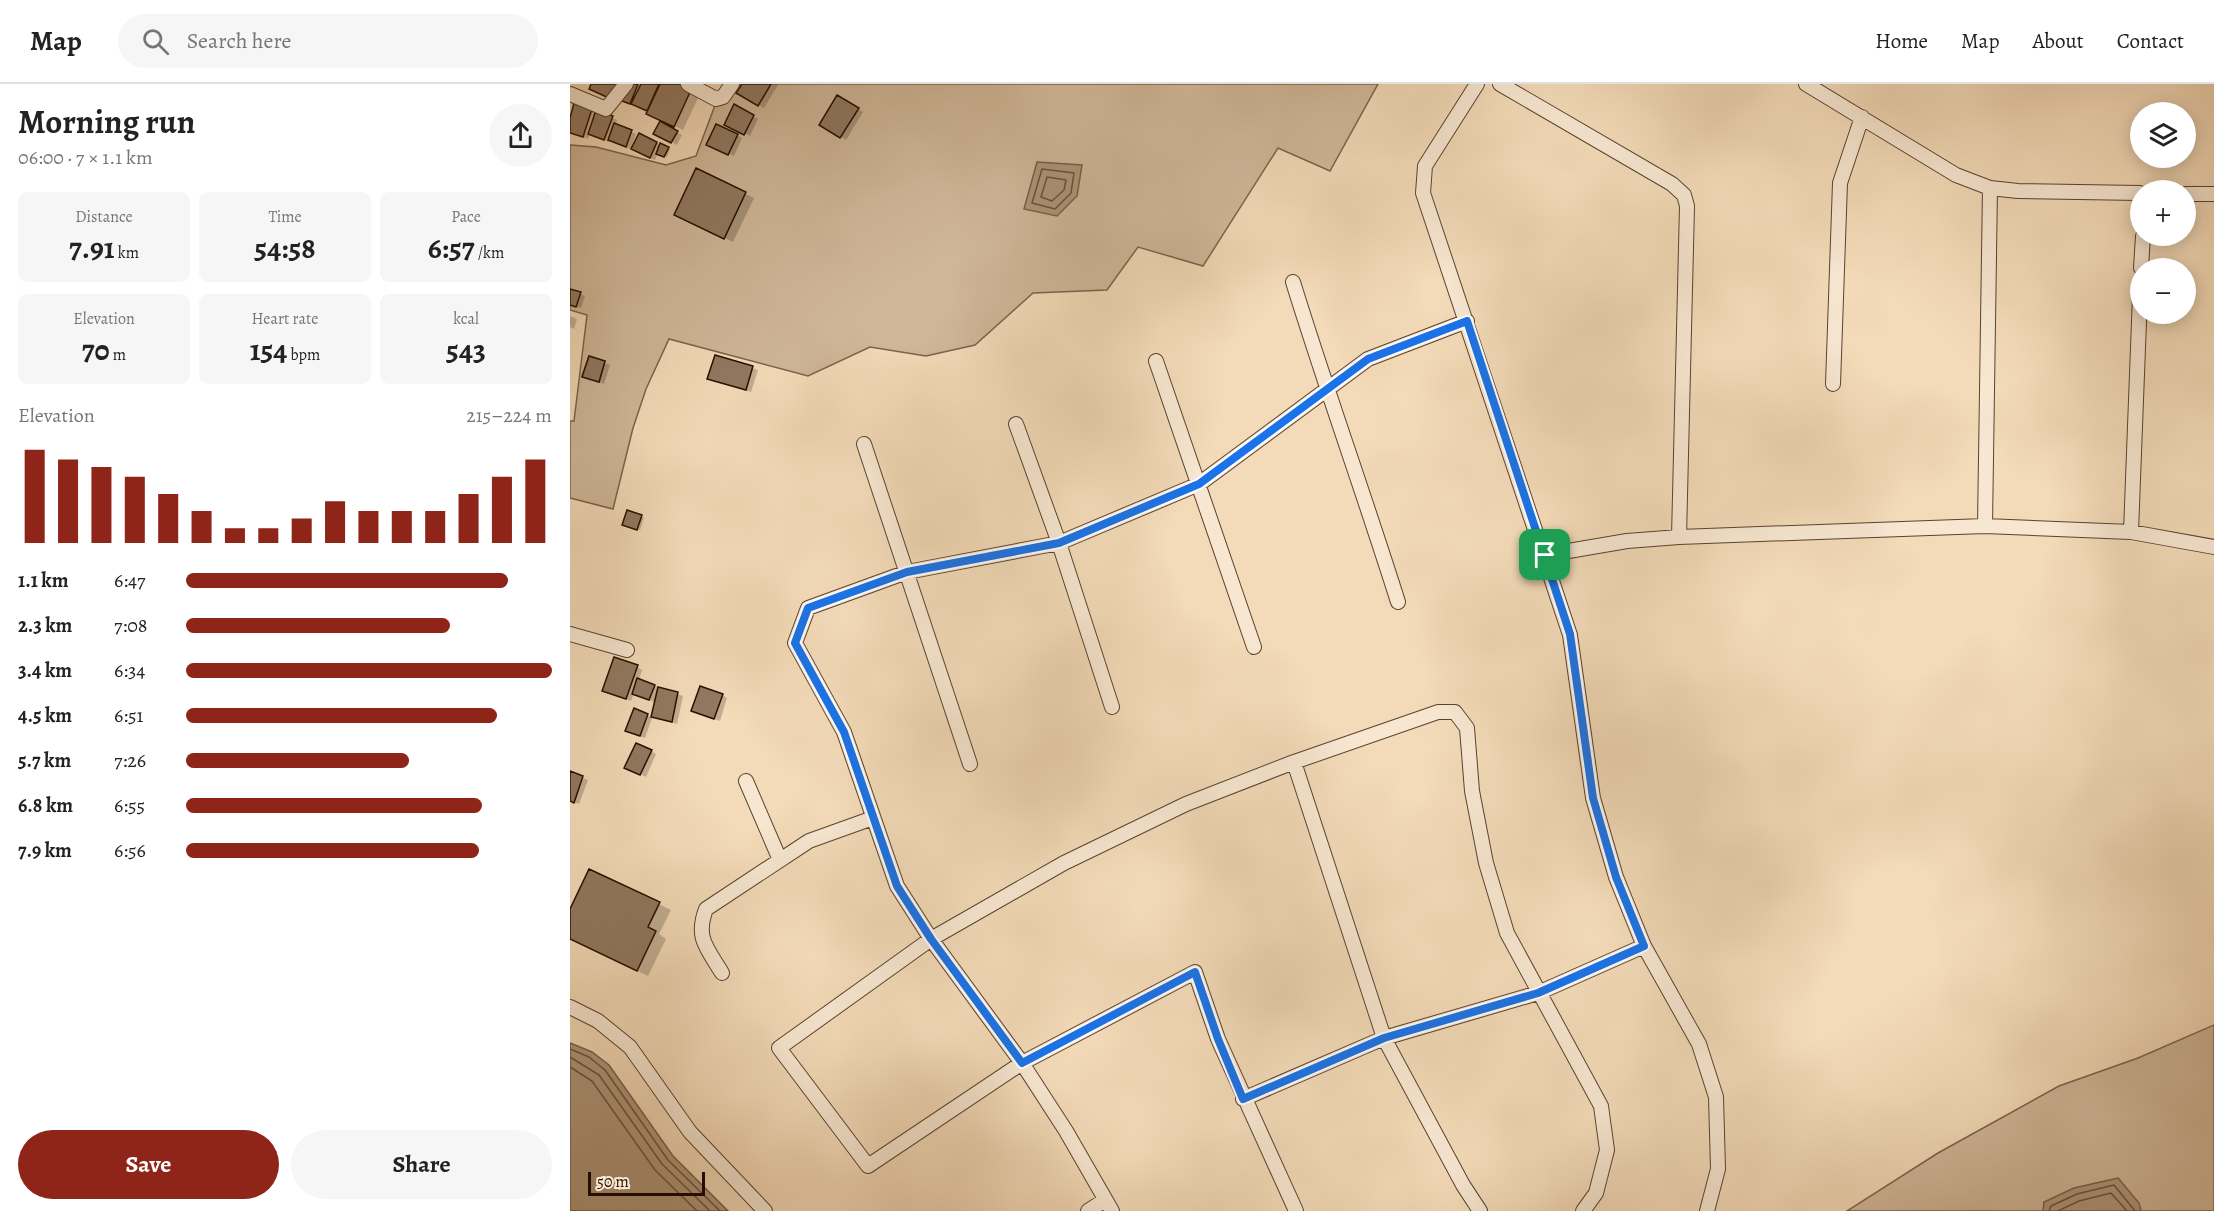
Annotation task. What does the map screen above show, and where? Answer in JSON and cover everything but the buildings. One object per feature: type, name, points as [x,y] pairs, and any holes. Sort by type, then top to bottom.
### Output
[{"type":"street","points":[[570,94],[606,109],[626,84]]},
{"type":"street","points":[[688,84],[716,99],[723,97],[732,84]]},
{"type":"street","points":[[1477,84],[1425,166],[1423,192],[1570,634],[1593,798],[1616,877],[1644,946],[1699,1044],[1716,1097],[1718,1168],[1707,1211]]},
{"type":"street","points":[[1500,84],[1672,184],[1684,195],[1687,206],[1678,537]]},
{"type":"street","points":[[1806,84],[1956,175],[1990,188],[2018,191],[2130,193]]},
{"type":"street","points":[[1833,384],[1840,183],[1863,117]]},
{"type":"street","points":[[1985,526],[1990,188]]},
{"type":"street","points":[[2196,194],[2214,194]]},
{"type":"street","points":[[1293,282],[1326,390],[1348,443],[1398,602]]},
{"type":"street","points":[[1088,1211],[1109,1205],[1066,1131],[1022,1063],[931,939],[897,886],[844,732],[795,643],[808,608],[907,572],[1059,543],[1199,484],[1368,359],[1467,321]]},
{"type":"street","points":[[2131,532],[2139,324]]},
{"type":"street","points":[[1156,361],[1254,647]]},
{"type":"street","points":[[1016,424],[1059,543],[1112,707]]},
{"type":"street","points":[[864,444],[969,764]]},
{"type":"street","points":[[1545,555],[1627,541],[1678,537],[1985,526],[2131,532],[2214,547]]},
{"type":"street","points":[[570,634],[627,650]]},
{"type":"street","points":[[1296,1211],[1243,1099],[1218,1039],[1195,972],[1022,1063],[868,1166],[778,1047],[931,939],[1084,854],[1186,804],[1294,762],[1438,712],[1455,712],[1467,728],[1472,791],[1486,863],[1507,933],[1601,1106],[1607,1150],[1596,1193],[1582,1211]]},
{"type":"street","points":[[1294,762],[1384,1038],[1463,1185],[1480,1211]]},
{"type":"street","points":[[746,781],[780,860]]},
{"type":"street","points":[[722,973],[702,939],[700,926],[706,909],[809,840],[873,818]]},
{"type":"street","points":[[1243,1099],[1384,1038],[1538,993],[1644,946]]},
{"type":"street","points":[[570,1007],[598,1021],[630,1047],[690,1132],[765,1211]]},
{"type":"shaded area","points":[[723,84],[1378,84],[1330,171],[1278,148],[1203,266],[1138,247],[1107,290],[1033,293],[975,345],[926,356],[870,347],[808,376],[669,339],[646,389],[633,428],[613,509],[570,498],[570,421],[574,421],[587,315],[570,310],[570,145],[596,147],[666,165],[696,156]],"holes":[[[589,356],[605,361],[599,382],[582,376]]]},
{"type":"shaded area","points":[[2214,1025],[2214,1211],[1847,1211],[1938,1153],[2059,1086],[2138,1058]]},
{"type":"water","points":[[1037,162],[1082,165],[1077,196],[1057,216],[1024,209]]},
{"type":"water","points":[[570,1043],[592,1052],[609,1065],[673,1156],[728,1211],[570,1211]]},
{"type":"water","points":[[2118,1178],[2139,1203],[2141,1211],[2043,1211],[2044,1202],[2074,1188]]},
{"type":"route","points":[[1467,321],[1545,555],[1570,634],[1581,728],[1593,798],[1616,877],[1644,946],[1538,993],[1384,1038],[1243,1099],[1218,1039],[1195,972],[1022,1063],[931,939],[897,886],[844,732],[795,643],[808,608],[907,572],[1059,543],[1199,484],[1368,359],[1467,321]]}]
